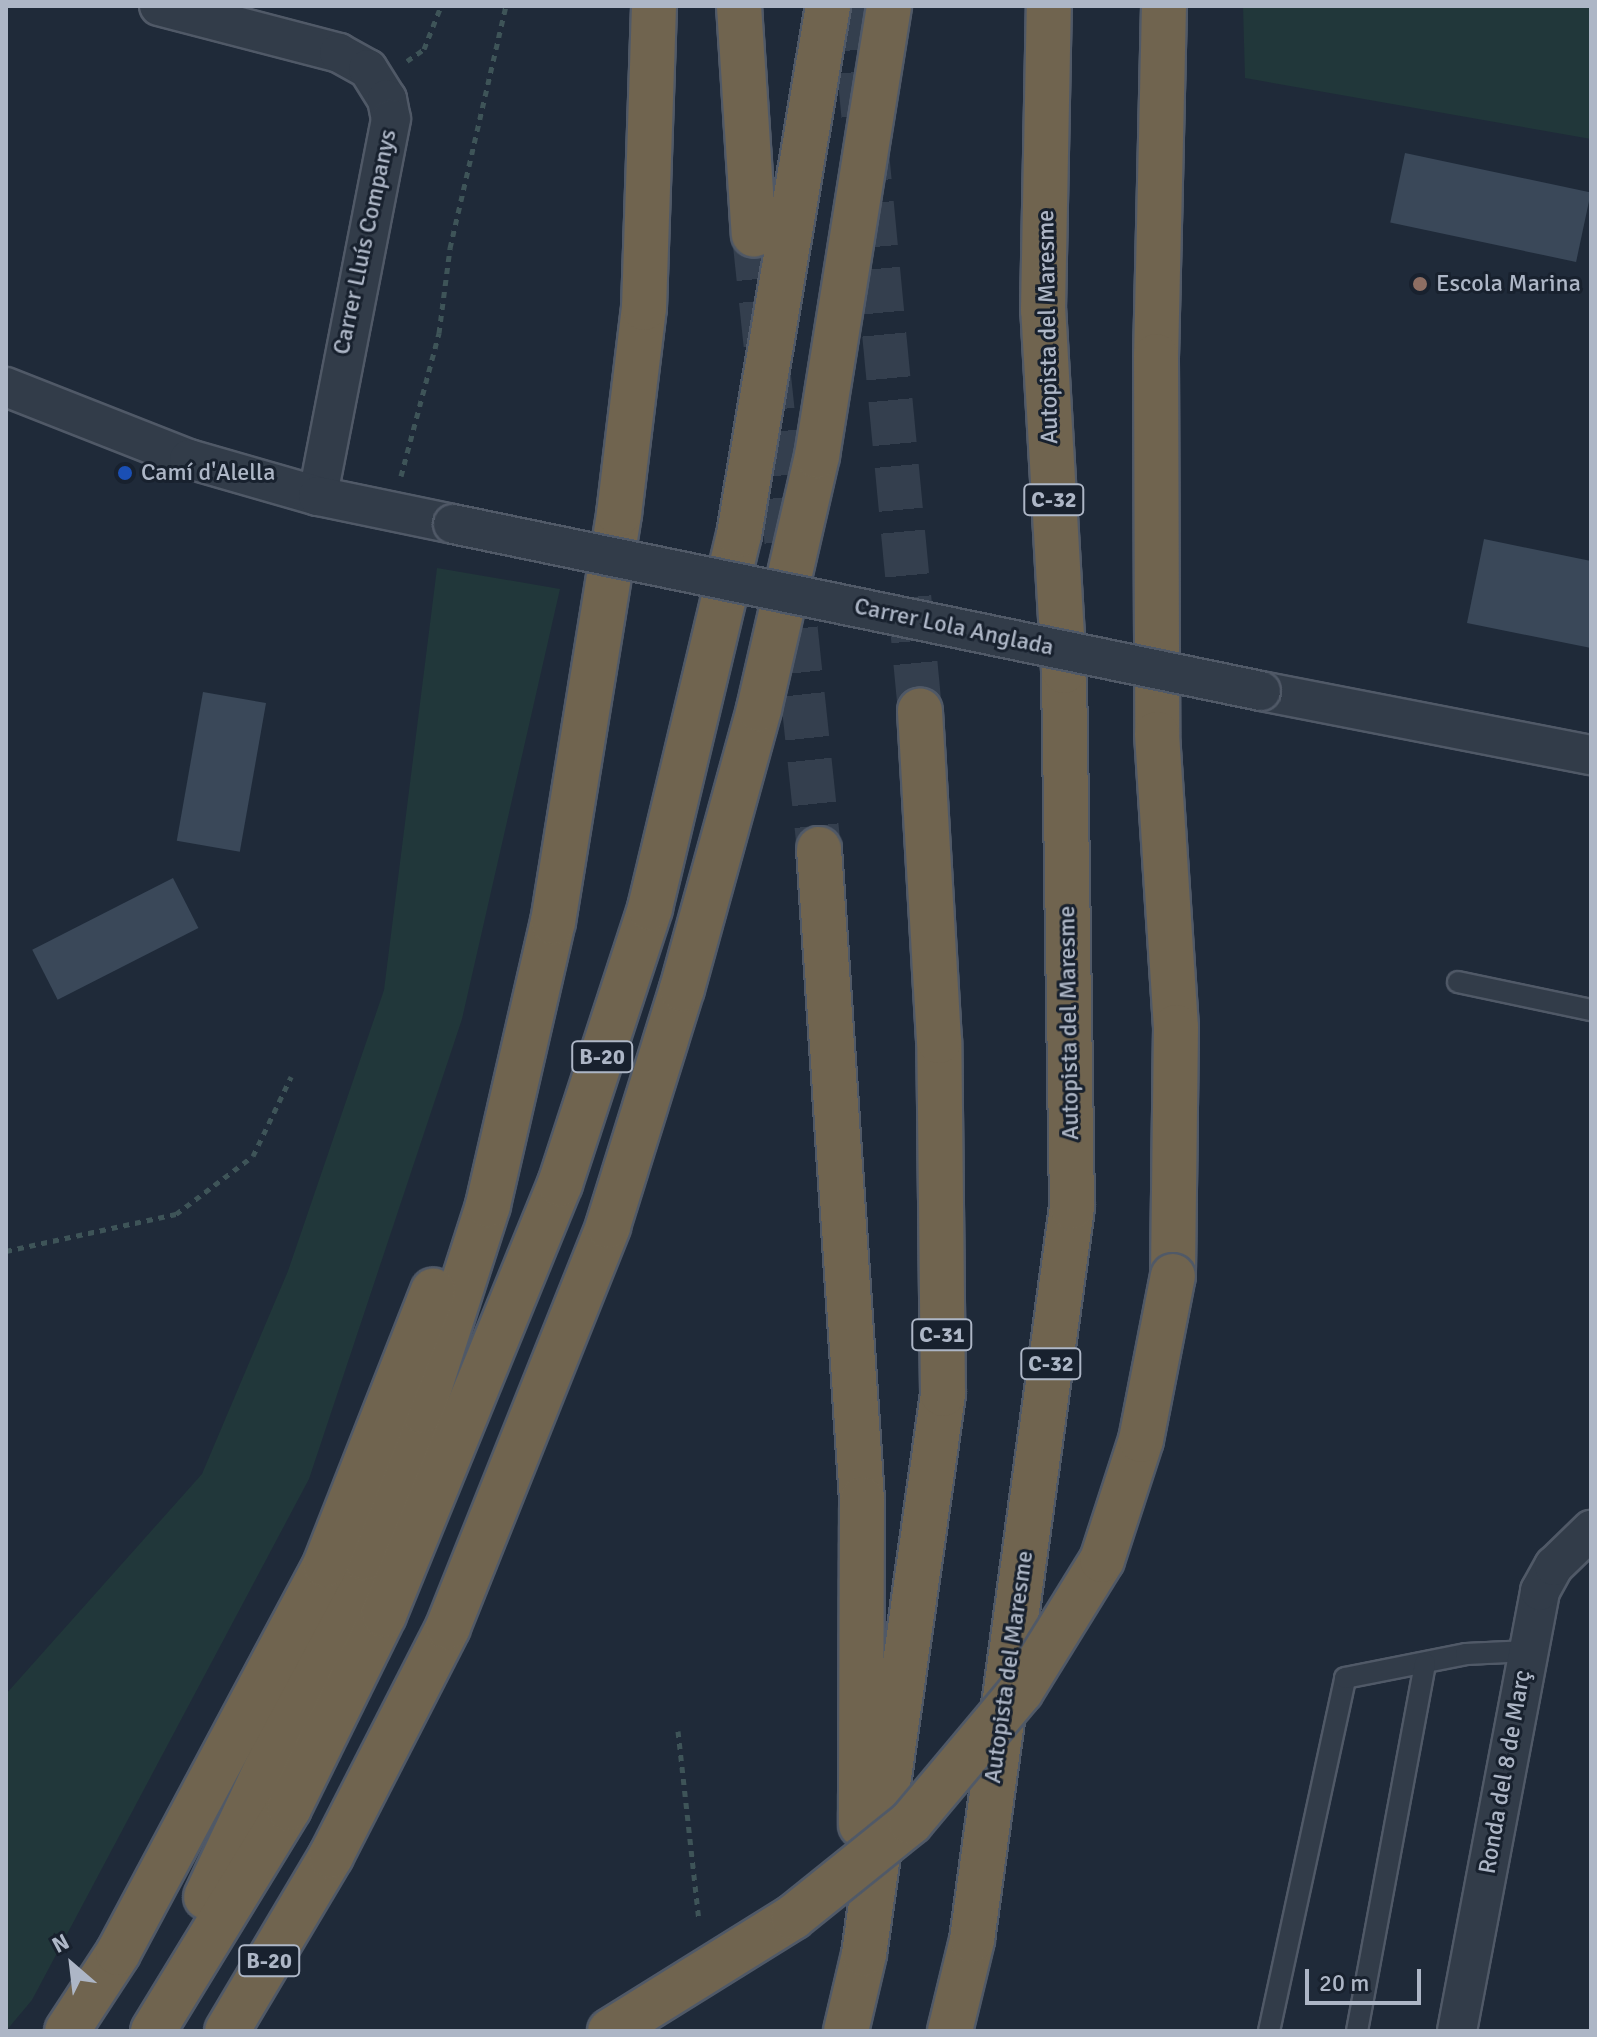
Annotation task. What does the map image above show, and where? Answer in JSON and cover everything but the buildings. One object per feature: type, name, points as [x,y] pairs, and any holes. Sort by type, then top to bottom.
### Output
[{"type":"highway","points":[[142,2031],[365,1558],[422,1411],[488,1205],[539,987],[617,530],[644,308],[654,6]]},
{"type":"highway","points":[[739,6],[754,235]]},
{"type":"highway","name":"B-20","points":[[153,2031],[289,1808],[384,1615],[560,1184],[650,908],[739,535],[828,6]]},
{"type":"highway","name":"B-20","points":[[227,2031],[331,1856],[448,1627],[608,1226],[682,989],[759,709],[811,486],[889,6]]},
{"type":"highway","name":"Autopista del Maresme","points":[[950,2031],[972,1940],[1072,1207],[1064,671],[1043,310],[1049,6]]},
{"type":"highway","points":[[1043,310],[1075,142],[1077,6]]},
{"type":"highway","points":[[610,2031],[793,1917],[911,1822],[1021,1691],[1102,1560],[1141,1440],[1173,1276],[1176,1027],[1157,734],[1156,356],[1164,6]]},
{"type":"highway","name":"C-31","points":[[846,2031],[864,1954],[943,1394],[939,1041],[920,711]]},
{"type":"highway","points":[[819,849],[862,1499],[858,1661],[864,1954]]},
{"type":"highway","points":[[67,2031],[118,1953],[325,1565],[488,1153],[539,987]]},
{"type":"street","points":[[159,6],[339,53],[379,82]]},
{"type":"street","name":"Carrer Lluís Companys","points":[[318,496],[391,119],[379,82]]},
{"type":"street","name":"Carrer Lola Anglada","points":[[6,387],[141,443],[318,496],[1261,691],[1591,755]]},
{"type":"street","name":"Ronda del 8 de Març","points":[[1457,2031],[1540,1591],[1554,1566],[1591,1530]]},
{"type":"lane","points":[[1458,982],[1591,1010]]},
{"type":"lane","points":[[1269,2031],[1345,1678],[1425,1663],[1528,1651]]},
{"type":"lane","points":[[1357,2031],[1425,1663]]},
{"type":"path","points":[[379,82],[424,49],[441,6]]},
{"type":"path","points":[[389,511],[439,333],[450,248],[506,6]]},
{"type":"path","points":[[6,1251],[176,1214],[253,1156],[291,1077]]},
{"type":"path","points":[[678,1731],[699,1921]]},
{"type":"green space","points":[[1243,6],[1591,6],[1591,139],[1245,78]]},
{"type":"green space","points":[[437,568],[560,589],[462,1019],[309,1479],[32,2000],[6,2031],[6,1694],[202,1474],[288,1271],[384,990]]},
{"type":"tunnel","points":[[853,6],[920,711]]},
{"type":"tunnel","points":[[754,235],[819,849]]},
{"type":"place","name":"Escola Marina","points":[[1420,284]]},
{"type":"place","name":"Camí d'Alella","points":[[125,473]]}]
